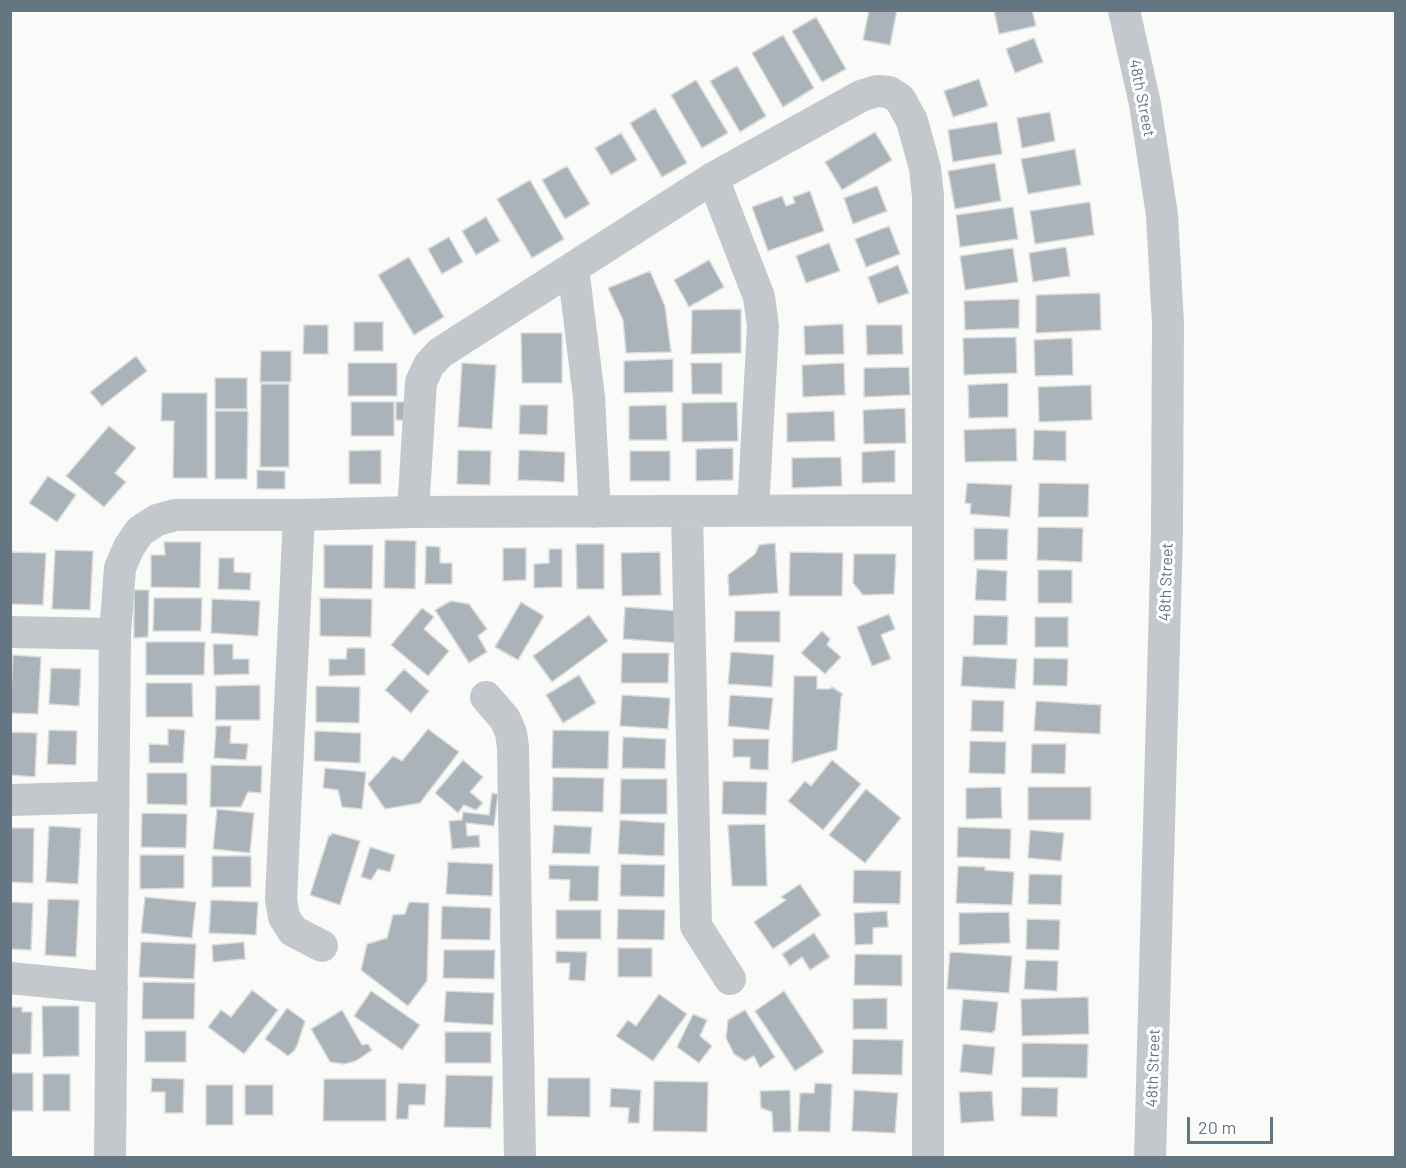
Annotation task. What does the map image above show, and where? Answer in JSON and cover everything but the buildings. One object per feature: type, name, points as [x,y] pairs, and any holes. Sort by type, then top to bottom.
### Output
[{"type":"street","name":"48th Street","points":[[1124,10],[1145,104],[1162,215],[1168,324],[1167,530],[1150,1158]]},
{"type":"street","points":[[413,512],[421,382],[429,365],[440,353],[713,178],[861,96],[877,91],[889,92],[900,99],[912,121],[925,168],[928,196],[928,1158]]},
{"type":"street","points":[[713,178],[759,297],[763,326],[753,511]]},
{"type":"street","points":[[573,268],[589,397],[595,512]]},
{"type":"street","points":[[110,1158],[115,634],[120,568],[129,547],[140,531],[157,520],[174,515],[928,510]]},
{"type":"street","points":[[687,511],[696,926],[730,979]]},
{"type":"street","points":[[299,515],[281,899],[284,917],[293,931],[322,946]]},
{"type":"street","points":[[10,632],[115,634]]},
{"type":"street","points":[[486,697],[512,733],[520,1158]]},
{"type":"street","points":[[10,800],[113,797]]},
{"type":"street","points":[[10,978],[112,988]]}]
